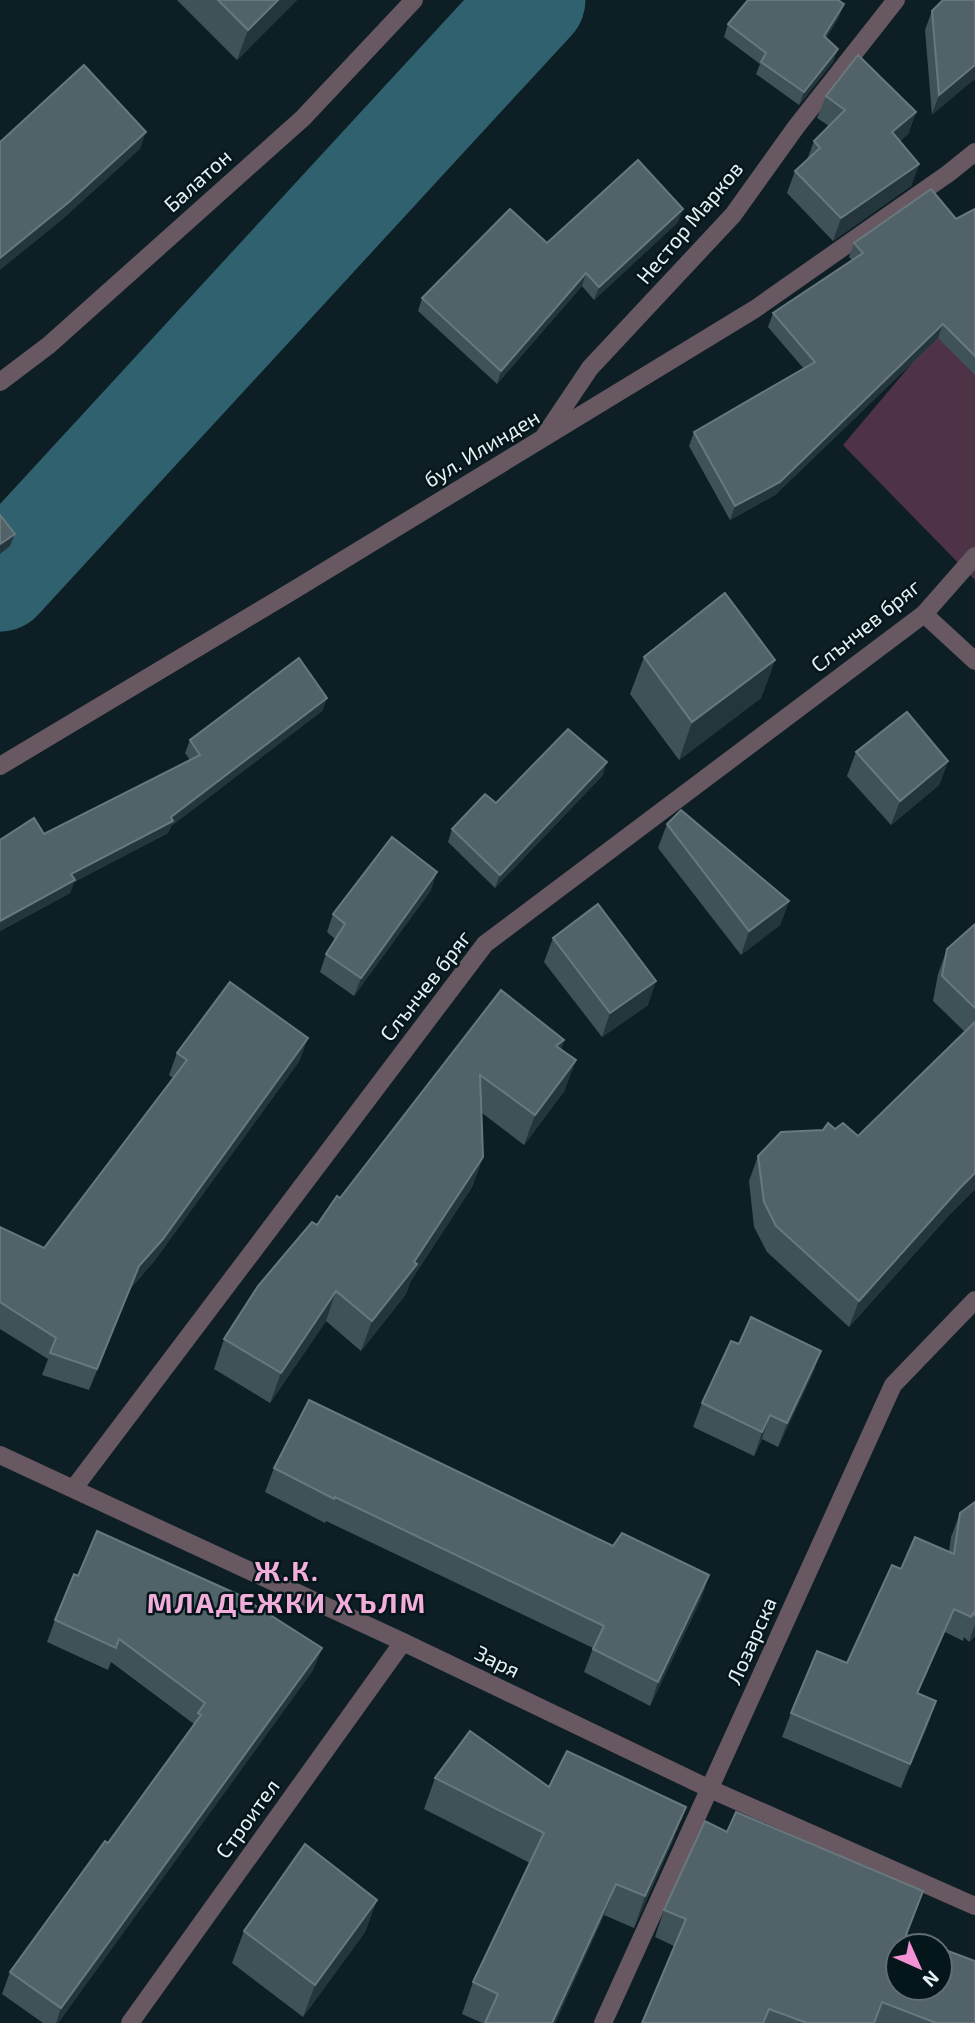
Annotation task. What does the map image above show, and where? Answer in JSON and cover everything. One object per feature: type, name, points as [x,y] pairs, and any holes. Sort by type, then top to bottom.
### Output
[{"type":"street","name":"Балатон","points":[[0,382],[49,345],[303,117],[414,0]]},
{"type":"street","name":"Нестор Марков","points":[[541,440],[590,369],[733,215],[796,127],[897,0]]},
{"type":"street","name":"бул. Илинден","points":[[0,766],[755,309],[950,173],[975,152]]},
{"type":"street","name":"Слънчев бряг","points":[[74,1488],[485,944],[924,614],[975,556]]},
{"type":"street","points":[[924,614],[975,661]]},
{"type":"street","name":"Лозарска","points":[[603,2023],[893,1385],[975,1300]]},
{"type":"street","name":"Заря","points":[[0,1455],[710,1789],[975,1906]]},
{"type":"street","name":"Строител","points":[[130,2023],[402,1642]]},
{"type":"shaded area","points":[[975,235],[975,580],[843,445],[919,355]]},
{"type":"building","points":[[218,0],[278,0],[248,30]]},
{"type":"building","points":[[748,0],[838,0],[844,4],[824,36],[838,49],[804,92],[761,62],[766,53],[728,24]]},
{"type":"building","points":[[943,0],[975,0],[975,65],[939,95],[932,11]]},
{"type":"building","points":[[858,55],[916,112],[892,132],[919,164],[841,218],[795,171],[820,148],[814,141],[845,110],[826,96]]},
{"type":"building","points":[[84,65],[146,132],[69,202],[0,258],[0,142]]},
{"type":"building","points":[[638,160],[683,209],[599,287],[586,273],[501,371],[422,298],[510,209],[547,243]]},
{"type":"building","points":[[931,189],[956,219],[975,209],[975,356],[943,324],[780,482],[735,506],[694,432],[815,362],[773,313],[863,253],[854,243]]},
{"type":"building","points":[[0,515],[15,534],[0,544]]},
{"type":"building","points":[[725,593],[775,660],[692,722],[644,657]]},
{"type":"building","points":[[299,658],[327,698],[171,817],[173,821],[71,874],[75,880],[0,921],[0,840],[34,818],[44,834],[200,755],[190,740]]},
{"type":"building","points":[[907,712],[948,761],[900,801],[856,752]]},
{"type":"building","points":[[568,729],[607,762],[500,875],[452,829],[485,794],[496,803]]},
{"type":"building","points":[[681,810],[789,901],[749,931],[667,824]]},
{"type":"building","points":[[392,837],[437,872],[361,978],[326,954],[345,924],[333,914]]},
{"type":"building","points":[[598,904],[656,981],[610,1013],[553,938]]},
{"type":"building","points":[[975,924],[975,1008],[942,976],[947,949]]},
{"type":"building","points":[[230,982],[308,1038],[163,1239],[139,1266],[97,1369],[50,1353],[56,1338],[0,1302],[0,1227],[44,1248],[187,1060],[177,1053]]},
{"type":"building","points":[[501,990],[564,1040],[556,1046],[576,1060],[535,1115],[480,1075],[483,1157],[414,1262],[417,1264],[372,1321],[336,1291],[281,1373],[224,1339],[258,1286],[312,1222],[317,1225],[337,1196],[340,1198]]},
{"type":"building","points":[[975,1022],[975,1173],[859,1301],[776,1226],[764,1202],[758,1156],[781,1132],[823,1130],[828,1123],[835,1129],[843,1123],[858,1136]]},
{"type":"building","points":[[751,1317],[821,1351],[787,1423],[770,1415],[762,1432],[702,1403],[731,1341],[739,1344]]},
{"type":"building","points":[[309,1400],[613,1546],[622,1533],[709,1575],[658,1682],[593,1649],[604,1626],[274,1468]]},
{"type":"building","points":[[975,1502],[975,1616],[973,1613],[971,1617],[954,1609],[917,1693],[936,1701],[910,1764],[791,1713],[817,1651],[847,1663],[892,1565],[901,1569],[915,1537],[954,1554],[960,1513]]},
{"type":"building","points":[[97,1531],[239,1595],[322,1648],[61,2008],[10,1972],[201,1715],[198,1713],[205,1703],[119,1639],[116,1648],[55,1620],[74,1574],[78,1576]]},
{"type":"building","points":[[470,1731],[549,1787],[567,1751],[686,1807],[645,1896],[616,1884],[552,2023],[485,2023],[498,1994],[473,1982],[544,1833],[435,1778]]},
{"type":"building","points":[[736,1812],[923,1891],[907,1932],[884,1932],[884,2002],[954,2002],[954,1953],[975,1961],[975,2023],[936,2023],[882,2002],[874,2023],[807,2023],[769,2009],[763,2023],[642,2023],[686,1919],[664,1910],[705,1821],[727,1832]]},
{"type":"building","points":[[305,1844],[377,1900],[315,1985],[244,1931]]},
{"type":"waterway","points":[[0,580],[534,0]]},
{"type":"district","name":"Ж.К. МЛАДЕЖКИ ХЪЛМ","points":[[287,1587]]}]
